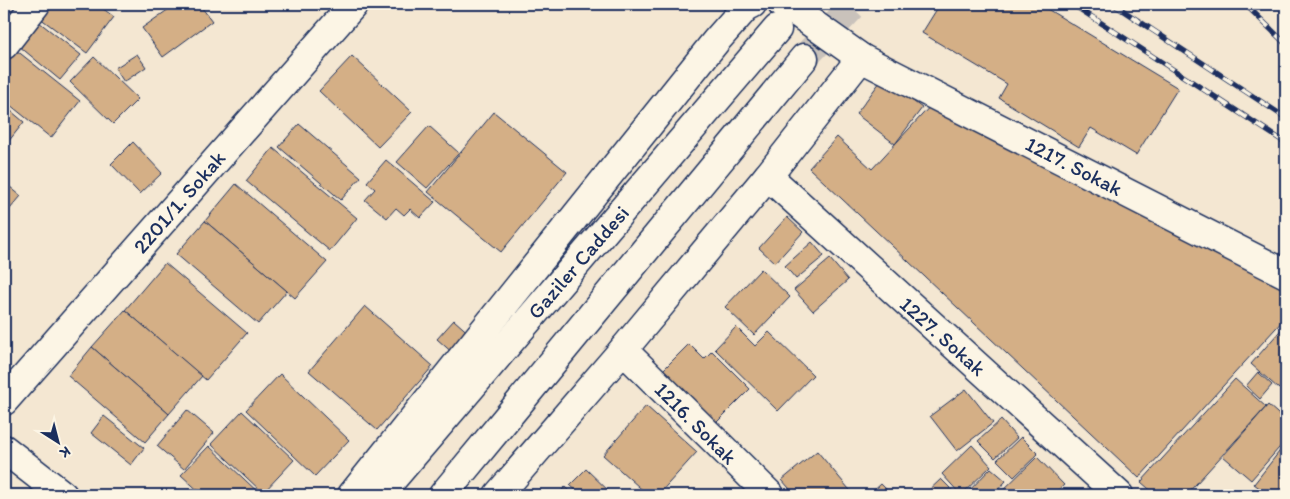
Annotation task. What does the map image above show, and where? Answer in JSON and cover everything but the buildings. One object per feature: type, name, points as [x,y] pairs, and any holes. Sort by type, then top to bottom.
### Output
[{"type":"street","points":[[4,45],[36,4]]},
{"type":"street","name":"2201/1. Sokak","points":[[4,401],[354,4]]},
{"type":"street","points":[[716,41],[732,15],[733,4]]},
{"type":"street","points":[[352,495],[716,41],[746,7],[752,4]]},
{"type":"street","name":"1217. Sokak","points":[[783,10],[861,58],[1286,274]]},
{"type":"street","name":"Gaziler Caddesi","points":[[379,495],[783,10]]},
{"type":"street","name":"Gaziler Caddesi","points":[[443,495],[804,58]]},
{"type":"street","points":[[498,495],[623,350],[768,176],[861,58]]},
{"type":"street","name":"1227. Sokak","points":[[768,176],[1118,495]]},
{"type":"street","name":"1216. Sokak","points":[[623,350],[770,495]]},
{"type":"street","points":[[4,449],[63,495]]},
{"type":"tunnel","points":[[804,58],[855,4]]},
{"type":"railway","points":[[1072,4],[1286,143]]},
{"type":"railway","points":[[1113,4],[1286,118]]},
{"type":"railway","points":[[1245,4],[1286,44]]}]
